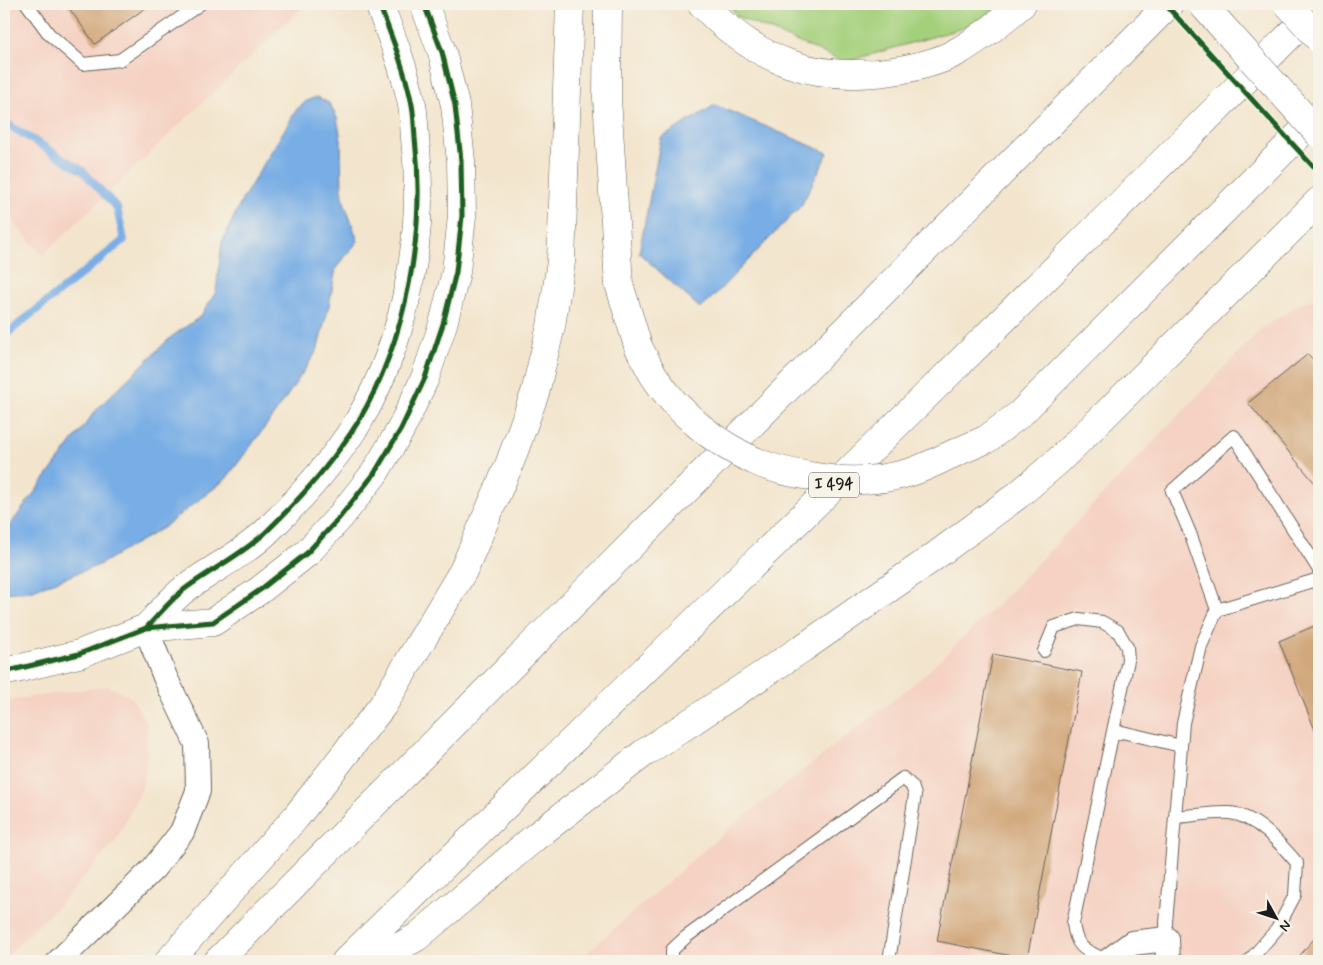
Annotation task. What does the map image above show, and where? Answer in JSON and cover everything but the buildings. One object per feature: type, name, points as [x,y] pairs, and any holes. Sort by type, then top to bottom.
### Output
[{"type":"main road","points":[[146,628],[185,589],[265,533],[306,490],[358,422],[381,376],[399,324],[413,264],[419,211],[417,154],[411,101],[394,43],[379,4]]},
{"type":"main road","points":[[4,672],[79,654],[146,628],[213,622],[260,590],[308,553],[374,474],[401,429],[425,378],[443,324],[456,272],[462,216],[461,161],[455,105],[442,52],[424,4]]},
{"type":"main road","points":[[169,961],[296,817],[383,704],[463,571],[509,465],[535,393],[551,326],[561,262],[570,4]]},
{"type":"main road","points":[[608,4],[607,98],[619,284],[638,346],[655,378],[696,424],[730,448],[756,462],[786,472],[820,478],[852,481],[909,473],[988,439],[1020,414],[1319,115]]},
{"type":"main road","points":[[702,4],[718,21],[751,46],[793,66],[826,74],[869,75],[911,68],[953,54],[994,29],[1022,4]]},
{"type":"main road","points":[[218,961],[1169,4]]},
{"type":"main road","points":[[1202,4],[1319,134]]},
{"type":"main road","points":[[1288,4],[1319,39]]},
{"type":"main road","name":"I 494","points":[[346,961],[1132,194],[1319,6]]},
{"type":"main road","points":[[374,961],[417,937],[534,838],[644,753],[804,648],[923,565],[1018,495],[1058,461],[1319,201]]},
{"type":"street","points":[[59,961],[153,868],[182,832],[198,791],[197,744],[165,677],[146,628]]},
{"type":"street","points":[[1108,961],[1132,943],[1167,950]]},
{"type":"lane","points":[[27,4],[49,34],[83,64],[120,60],[200,4]]},
{"type":"lane","points":[[1167,950],[1166,923],[1183,723],[1201,646],[1217,610],[1190,533],[1172,491],[1234,436],[1319,570]]},
{"type":"lane","points":[[1217,610],[1319,580]]},
{"type":"lane","points":[[1044,651],[1054,627],[1078,619],[1102,622],[1118,630],[1128,647],[1128,660],[1073,923],[1075,937],[1080,946],[1108,961]]},
{"type":"lane","points":[[1112,736],[1122,732],[1181,746]]},
{"type":"lane","points":[[672,961],[672,950],[686,937],[903,778],[912,786],[915,795],[889,961]]},
{"type":"lane","points":[[1176,817],[1230,813],[1249,820],[1278,840],[1297,862],[1295,895],[1277,929],[1249,961]]},
{"type":"shaded area","points":[[4,4],[306,4],[43,255],[4,212]]},
{"type":"shaded area","points":[[1319,298],[1319,961],[577,961],[726,831],[921,678],[1005,597],[1262,328],[1305,301]]},
{"type":"shaded area","points":[[108,686],[132,698],[147,725],[148,750],[142,789],[116,841],[60,904],[4,959],[4,701]]},
{"type":"green space","points":[[728,4],[999,4],[977,24],[845,62],[738,17]]},
{"type":"water","points":[[317,97],[329,103],[337,118],[341,139],[342,196],[358,241],[336,268],[329,306],[317,351],[277,411],[226,479],[164,527],[99,565],[30,591],[4,593],[4,536],[8,528],[96,410],[171,337],[201,316],[216,292],[222,242],[242,200],[297,109],[308,100]]},
{"type":"water","points":[[715,105],[828,153],[801,206],[701,309],[639,253],[661,138]]},
{"type":"waterway","points":[[4,122],[83,171],[117,208],[124,240],[4,336]]},
{"type":"cycle path","points":[[146,628],[181,592],[257,540],[303,493],[327,466],[358,422],[375,390],[389,356],[409,284],[415,247],[418,174],[411,100],[401,63],[379,4]]},
{"type":"cycle path","points":[[4,672],[79,654],[146,628],[213,622],[260,590],[307,553],[340,517],[374,474],[401,429],[425,378],[443,324],[456,272],[462,216],[461,161],[455,105],[442,52],[424,4]]},
{"type":"cycle path","points":[[1165,4],[1319,173]]}]
